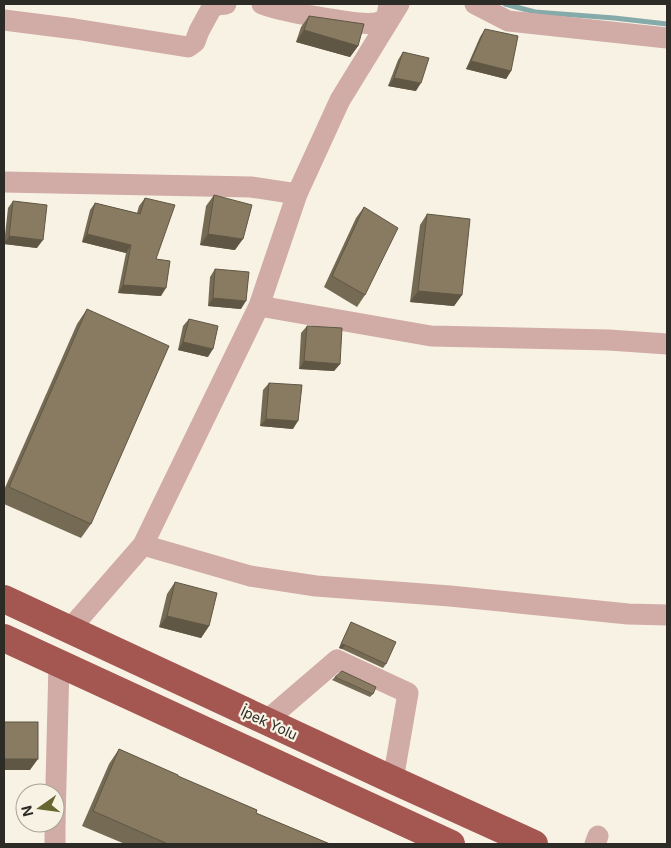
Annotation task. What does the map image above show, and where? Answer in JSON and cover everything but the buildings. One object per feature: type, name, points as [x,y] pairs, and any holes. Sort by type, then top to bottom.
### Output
[{"type":"highway","name":"İpek Yolu","points":[[4,599],[266,722],[534,844]]},
{"type":"highway","points":[[4,638],[451,844]]},
{"type":"street","points":[[4,20],[188,47],[195,42],[211,9],[216,5],[226,4]]},
{"type":"street","points":[[262,4],[307,15],[366,23],[377,22],[387,18],[389,4]]},
{"type":"street","points":[[69,630],[143,545],[259,306],[297,194],[340,100],[399,4]]},
{"type":"street","points":[[475,4],[508,21],[667,38]]},
{"type":"street","points":[[4,182],[251,187],[297,194]]},
{"type":"street","points":[[259,306],[431,336],[609,340],[667,344]]},
{"type":"street","points":[[143,545],[250,576],[316,586],[450,596],[628,614],[667,615]]},
{"type":"street","points":[[266,722],[337,660],[408,693],[393,780]]},
{"type":"street","points":[[56,783],[59,664]]},
{"type":"waterway","points":[[505,4],[535,12],[667,24]]}]
